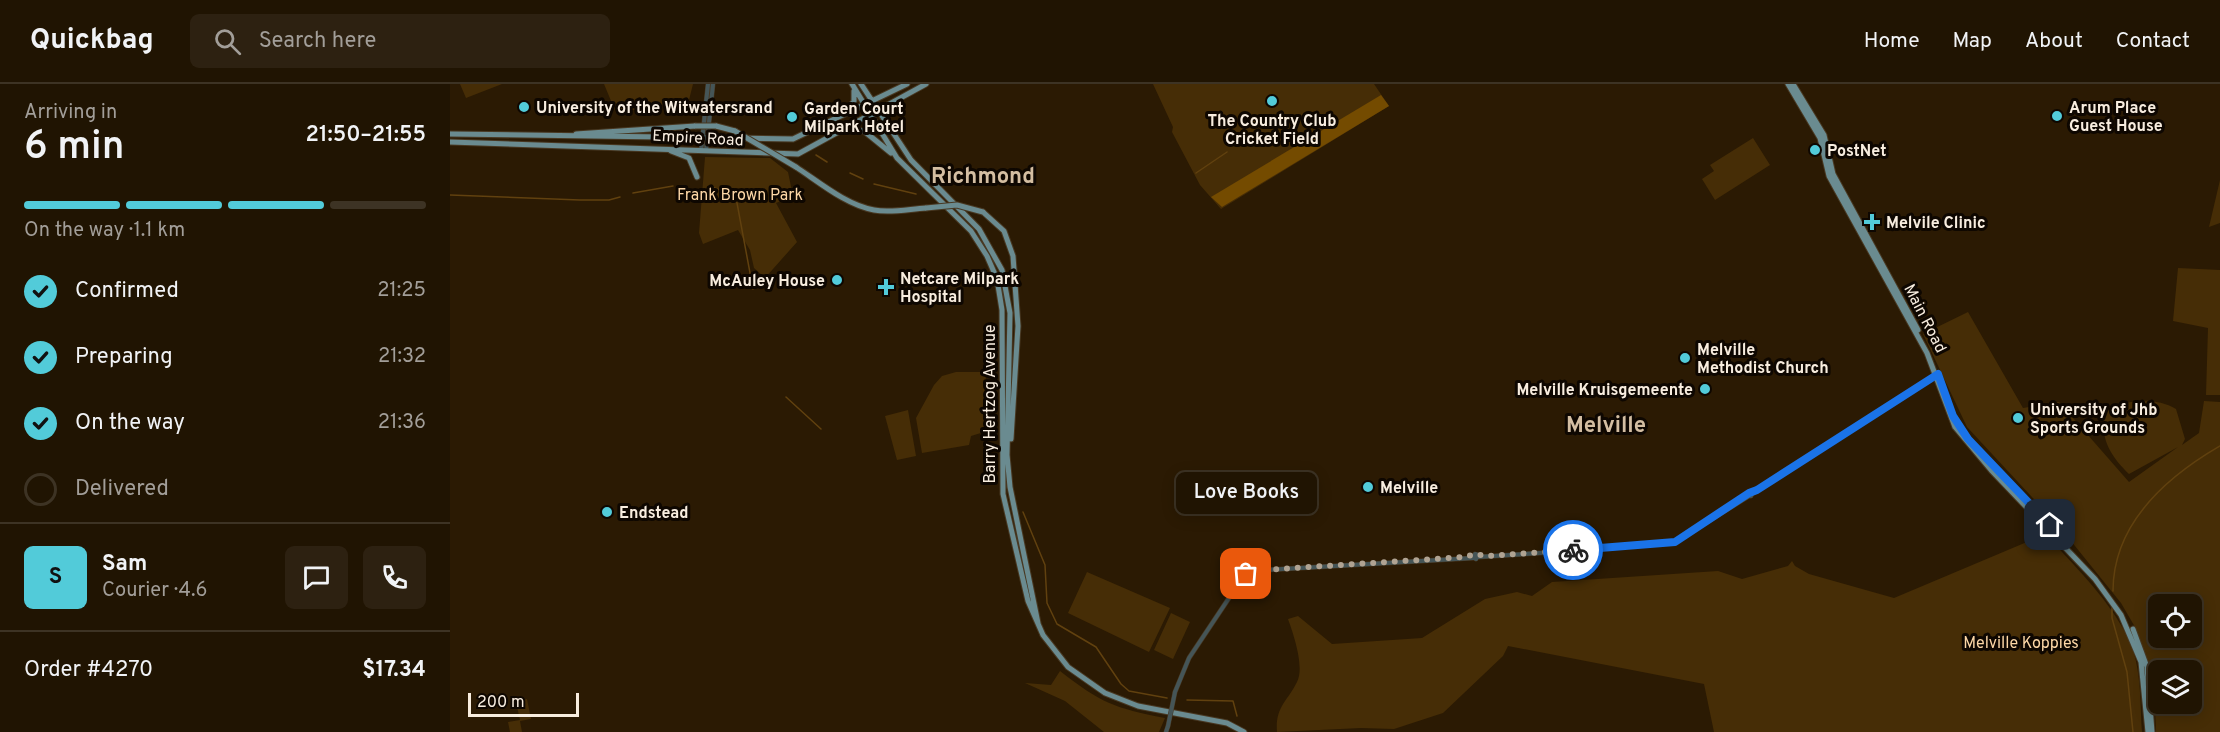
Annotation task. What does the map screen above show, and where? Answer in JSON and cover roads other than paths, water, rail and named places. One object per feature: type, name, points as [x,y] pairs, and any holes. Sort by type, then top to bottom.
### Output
[{"type":"main road","name":"Barry Hertzog Avenue","points":[[861,84],[911,160],[979,229],[1002,270],[1010,313],[1008,465],[1013,508],[1038,625]]},
{"type":"main road","name":"Empire Road","points":[[450,134],[795,138],[907,84]]},
{"type":"main road","name":"Empire Road","points":[[450,142],[798,153],[813,148],[839,130],[926,84]]},
{"type":"main road","points":[[1788,84],[1822,137]]},
{"type":"main road","points":[[1793,84],[1822,137]]},
{"type":"main road","name":"Barry Hertzog Avenue","points":[[853,86],[897,158],[970,231],[987,256],[997,279],[1002,310],[1003,494],[1023,580],[1038,625],[1052,648],[1068,667],[1106,693],[1138,706],[1222,722],[1244,732]]},
{"type":"main road","points":[[843,116],[854,101],[853,86]]},
{"type":"main road","points":[[569,136],[585,132],[716,126],[735,131],[854,203],[882,211],[957,205],[984,213],[998,224],[1008,237],[1015,269],[1018,326],[1008,465]]},
{"type":"main road","points":[[839,130],[852,128],[864,131],[897,158]]},
{"type":"main road","name":"Main Road","points":[[1822,137],[1833,174],[1914,322],[1953,416],[1968,439],[2110,592],[2138,639],[2149,685],[2150,732]]},
{"type":"main road","points":[[660,148],[689,158],[697,177]]},
{"type":"street","points":[[704,151],[708,84]]},
{"type":"street","points":[[705,137],[713,84]]},
{"type":"street","points":[[1166,732],[1175,692],[1189,658],[1247,571],[1675,542],[1937,375]]},
{"type":"waterway","points":[[1196,173],[1227,152]]},
{"type":"waterway","points":[[816,155],[827,162]]},
{"type":"waterway","points":[[850,173],[863,179]]},
{"type":"waterway","points":[[874,184],[916,194]]},
{"type":"waterway","points":[[633,193],[673,186]]},
{"type":"waterway","points":[[709,186],[723,191],[737,203],[753,289]]},
{"type":"waterway","points":[[450,195],[580,200],[609,200],[620,197]]},
{"type":"waterway","points":[[786,397],[821,429]]},
{"type":"waterway","points":[[2113,591],[2115,567],[2122,545],[2132,524],[2146,505],[2180,473],[2220,446]]},
{"type":"waterway","points":[[1023,512],[1045,565],[1047,603],[1057,624],[1096,647],[1121,684],[1129,691],[1167,698]]},
{"type":"waterway","points":[[2112,608],[2112,618],[2127,672],[2133,732]]},
{"type":"waterway","points":[[1187,700],[1233,701],[1237,716]]},
{"type":"place","name":"The Country Club Cricket Field","points":[[1272,101]]},
{"type":"place","name":"University of the Witwatersrand","points":[[524,107]]},
{"type":"place","name":"Arum Place Guest House","points":[[2057,116]]},
{"type":"place","name":"Garden Court Milpark Hotel","points":[[792,117]]},
{"type":"place","name":"PostNet","points":[[1815,150]]},
{"type":"place","name":"Melvile Clinic","points":[[1872,222]]},
{"type":"place","name":"McAuley House","points":[[837,280]]},
{"type":"place","name":"Netcare Milpark Hospital","points":[[886,287]]},
{"type":"place","name":"Melville Methodist Church","points":[[1685,358]]},
{"type":"place","name":"Melville Kruisgemeente","points":[[1705,389]]},
{"type":"place","name":"University of Jhb Sports Grounds","points":[[2018,418]]},
{"type":"place","name":"Melville","points":[[1368,487]]},
{"type":"place","name":"Endstead","points":[[607,512]]},
{"type":"place","name":"Love Books","points":[[1246,574]]},
{"type":"district","name":"Richmond","points":[[983,175]]},
{"type":"district","name":"Melville","points":[[1606,424]]},
{"type":"park label","name":"Frank Brown Park","points":[[740,194]]},
{"type":"park label","name":"Melville Koppies","points":[[2021,642]]}]
